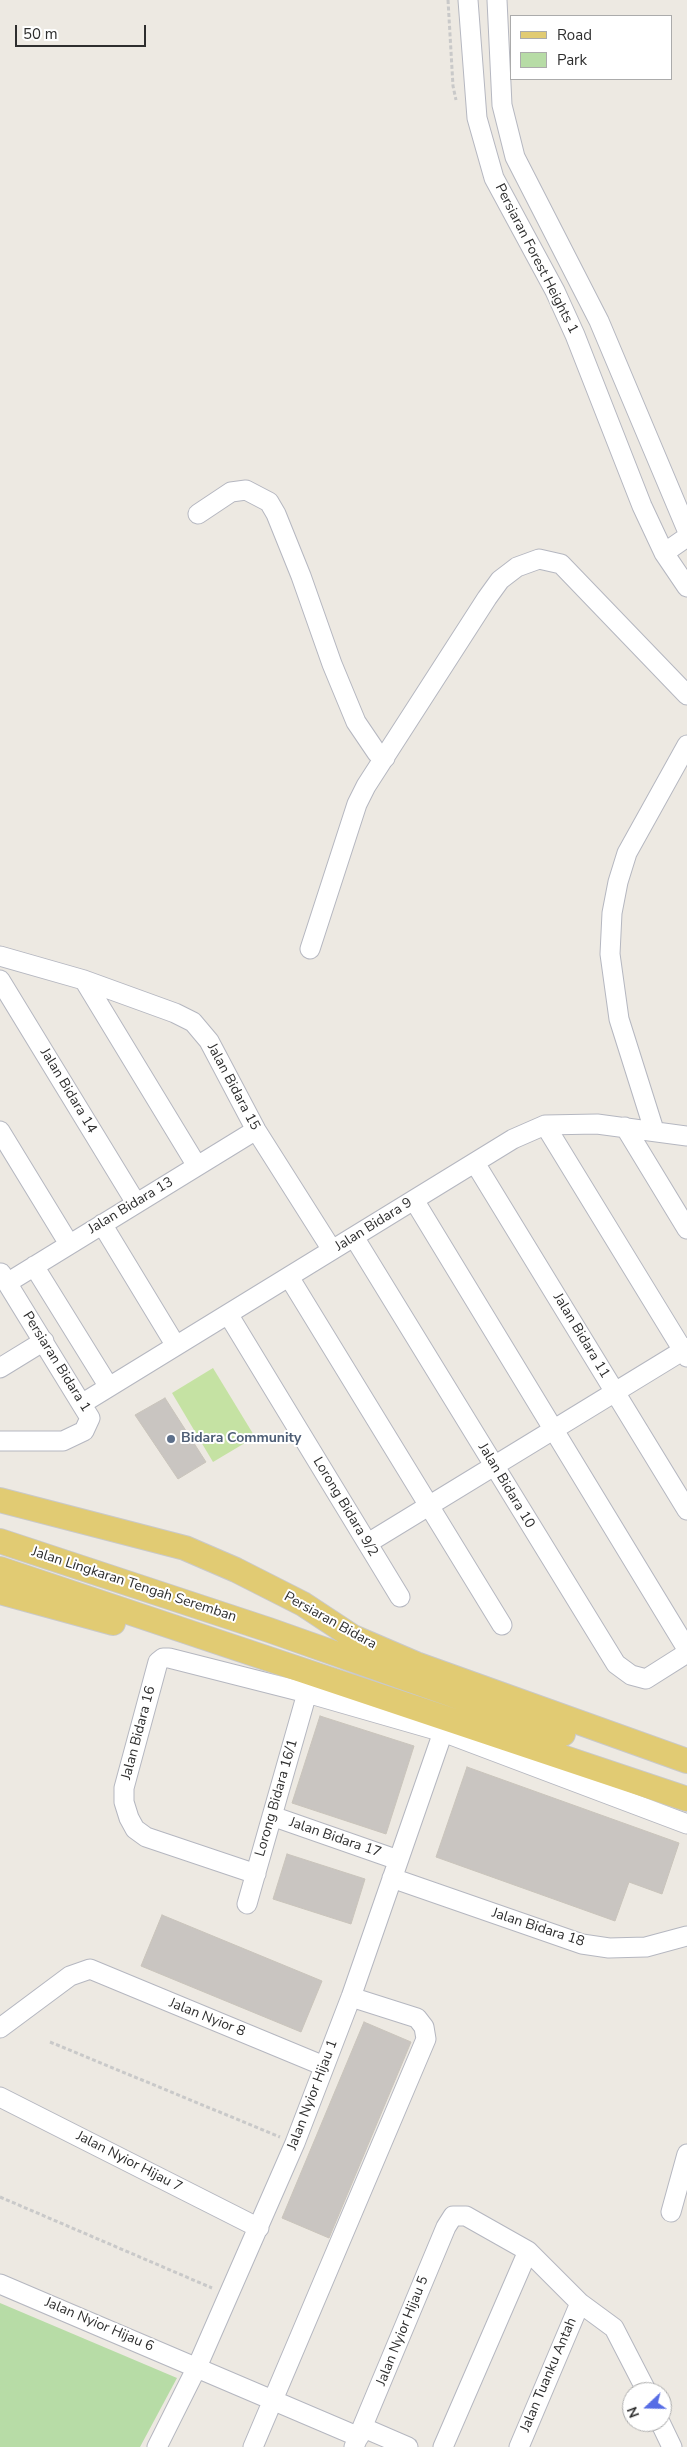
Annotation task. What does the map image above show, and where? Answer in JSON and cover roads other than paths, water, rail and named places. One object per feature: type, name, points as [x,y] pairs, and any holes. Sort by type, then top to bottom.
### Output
[{"type":"main road","name":"Persiaran Bidara","points":[[0,1500],[185,1548],[236,1570],[303,1604],[353,1636],[416,1664],[687,1761]]},
{"type":"main road","name":"Jalan Lingkaran Tengah Seremban","points":[[0,1541],[269,1630]]},
{"type":"main road","points":[[1,1577],[687,1799]]},
{"type":"main road","points":[[1,1577],[178,1641],[442,1727],[687,1811]]},
{"type":"main road","name":"Persiaran Bidara","points":[[269,1630],[687,1778]]},
{"type":"street","name":"Persiaran Forest Heights 1","points":[[468,0],[477,118],[494,178],[555,291],[575,335],[642,506],[664,554],[684,576]]},
{"type":"street","name":"Persiaran Forest Heights 1","points":[[497,0],[502,105],[515,157],[599,321],[680,504],[687,530]]},
{"type":"street","points":[[198,514],[231,492],[246,490],[269,502],[284,532],[332,664],[356,722],[377,753],[385,758]]},
{"type":"street","points":[[664,554],[687,537]]},
{"type":"street","points":[[310,949],[357,804],[366,786],[500,580],[529,561],[539,558],[561,564],[687,695]]},
{"type":"street","points":[[654,1130],[619,1019],[610,954],[612,913],[618,882],[627,853],[687,744]]},
{"type":"street","name":"Jalan Bidara 15","points":[[0,956],[84,980],[175,1012],[193,1022],[209,1041],[256,1130],[332,1250]]},
{"type":"street","name":"Jalan Bidara 14","points":[[0,980],[136,1203]]},
{"type":"street","points":[[84,980],[197,1166]]},
{"type":"street","name":"Jalan Bidara 9","points":[[83,1403],[513,1139],[545,1125],[597,1124],[654,1130],[687,1136]]},
{"type":"street","points":[[368,1543],[615,1392],[686,1352],[545,1125]]},
{"type":"street","points":[[625,1127],[687,1229]]},
{"type":"street","name":"Jalan Bidara 13","points":[[3,1277],[34,1266],[256,1130]]},
{"type":"street","points":[[0,1131],[69,1244]]},
{"type":"street","name":"Jalan Bidara 11","points":[[475,1162],[687,1510]]},
{"type":"street","points":[[414,1200],[687,1649]]},
{"type":"street","points":[[102,1224],[176,1346]]},
{"type":"street","name":"Jalan Bidara 10","points":[[354,1237],[616,1664],[631,1675],[646,1679],[687,1653]]},
{"type":"street","points":[[34,1266],[109,1387]]},
{"type":"street","name":"Persiaran Bidara 1","points":[[0,1442],[63,1441],[84,1431],[90,1418],[83,1403],[3,1277]]},
{"type":"street","points":[[289,1277],[502,1625]]},
{"type":"street","name":"Lorong Bidara 9/2","points":[[228,1314],[400,1597]]},
{"type":"street","points":[[0,1368],[44,1341]]},
{"type":"street","name":"Jalan Bidara 16","points":[[256,1874],[146,1837],[135,1829],[129,1818],[124,1802],[124,1788],[158,1662],[163,1658],[307,1692]]},
{"type":"street","points":[[307,1692],[443,1732],[687,1824]]},
{"type":"street","name":"Lorong Bidara 16/1","points":[[247,1904],[307,1692]]},
{"type":"street","name":"Jalan Nyior Hijau 1","points":[[157,2447],[197,2368],[259,2228],[294,2143],[351,1997],[443,1732]]},
{"type":"street","name":"Jalan Bidara 17","points":[[272,1816],[398,1860]]},
{"type":"street","name":"Jalan Bidara 18","points":[[392,1878],[582,1944],[609,1948],[646,1947],[687,1936]]},
{"type":"street","name":"Jalan Nyior 8","points":[[0,2028],[70,1976],[90,1969],[324,2066]]},
{"type":"street","points":[[253,2447],[426,2039],[424,2027],[418,2018],[351,1997]]},
{"type":"street","name":"Jalan Nyior Hijau 7","points":[[0,2097],[259,2228]]},
{"type":"street","points":[[671,2212],[687,2154]]},
{"type":"street","name":"Jalan Tuanku Antah","points":[[453,2216],[466,2216],[528,2251],[580,2304],[614,2328],[642,2382]]},
{"type":"street","name":"Jalan Nyior Hijau 5","points":[[359,2437],[446,2227],[453,2216]]},
{"type":"street","points":[[443,2447],[528,2251]]},
{"type":"street","name":"Jalan Nyior Hijau 6","points":[[0,2284],[359,2437],[408,2447]]},
{"type":"street","name":"Jalan Tuanku Antah","points":[[518,2447],[580,2304]]},
{"type":"street","points":[[665,2432],[672,2447]]},
{"type":"place","name":"Bidara Community","points":[[171,1439]]}]
